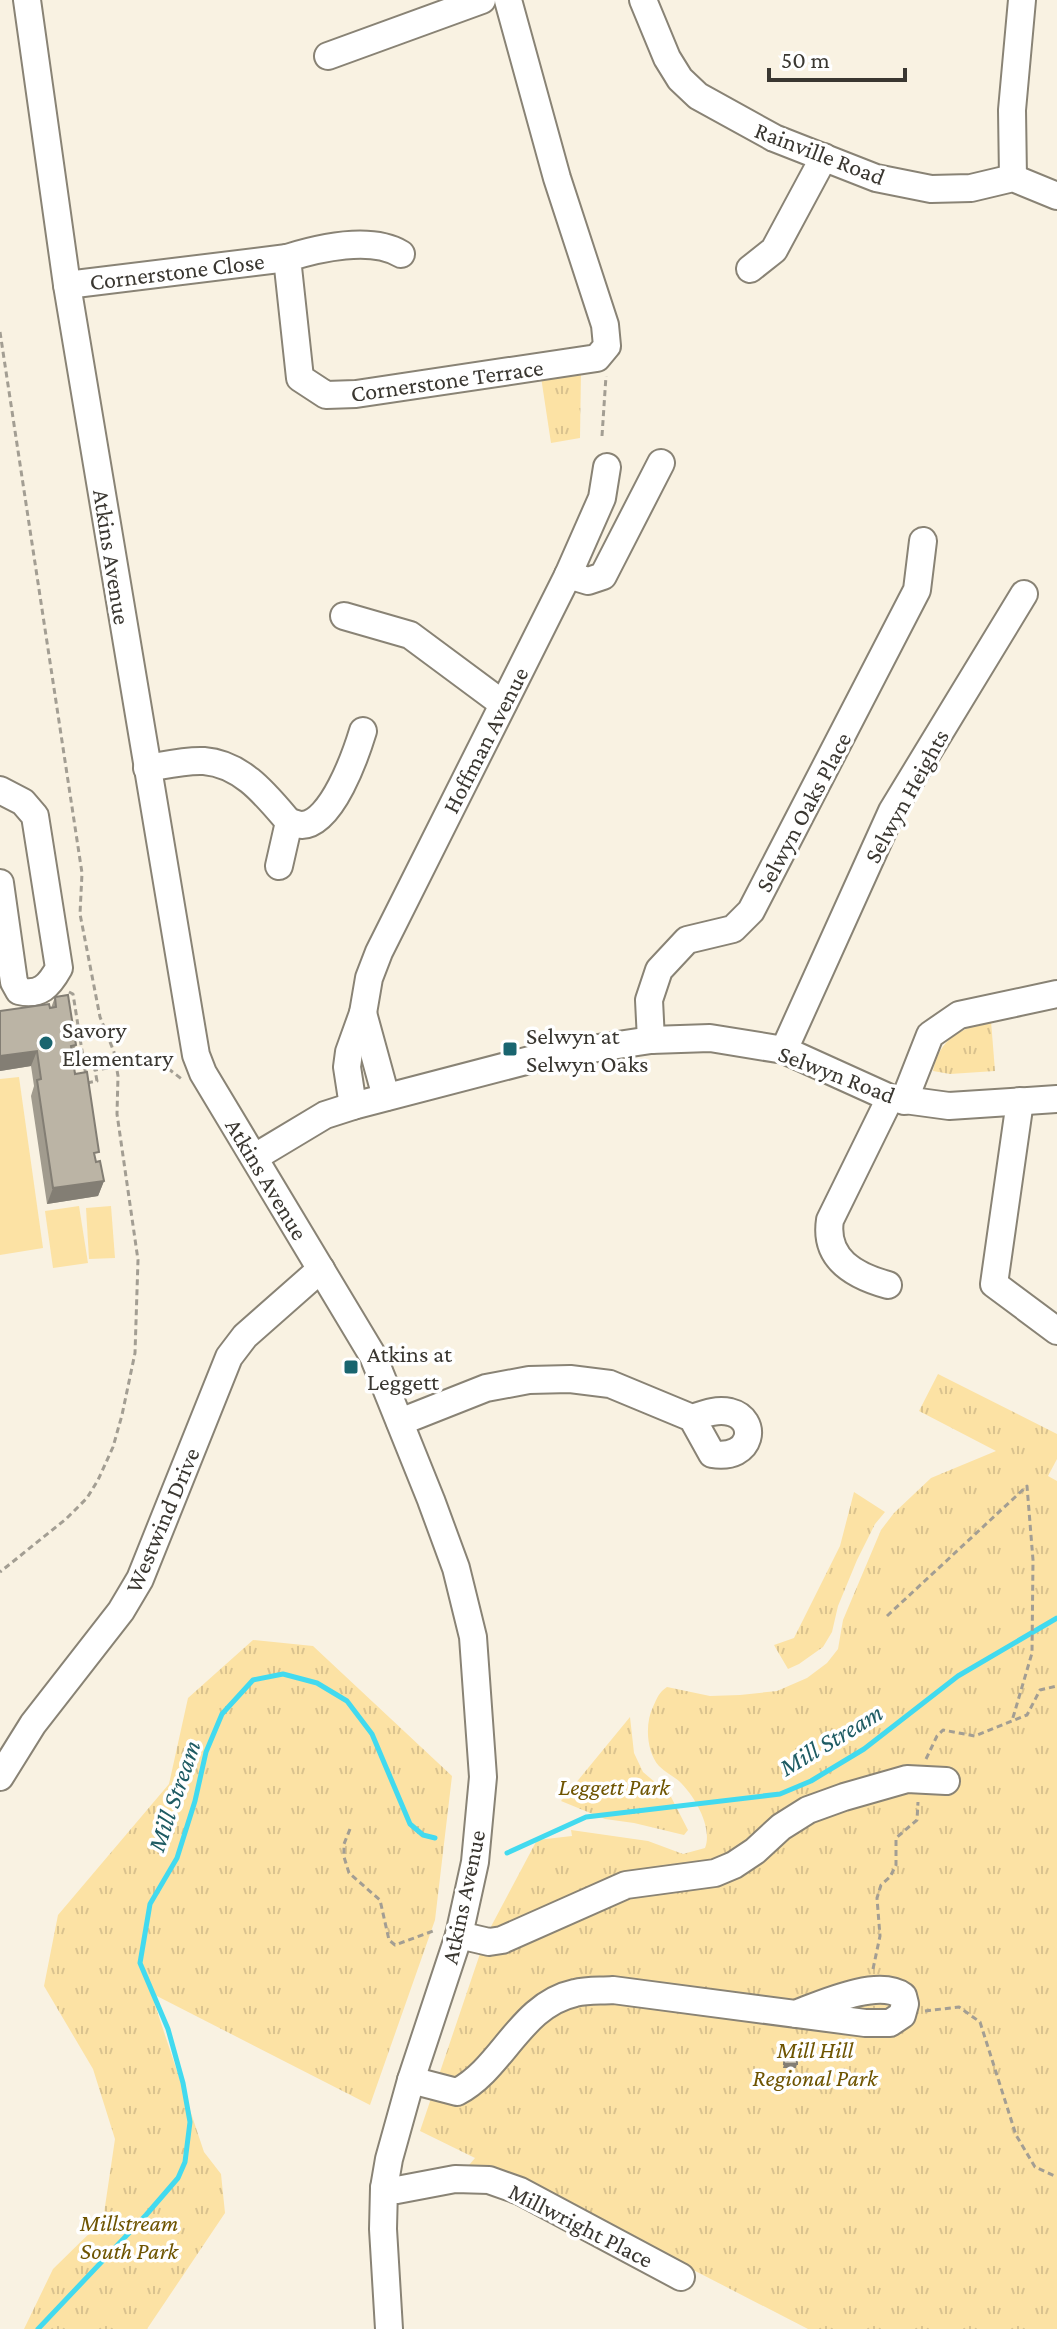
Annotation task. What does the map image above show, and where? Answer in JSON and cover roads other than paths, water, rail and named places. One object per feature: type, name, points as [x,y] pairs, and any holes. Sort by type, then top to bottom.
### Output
[{"type":"street","name":"Atkins Avenue","points":[[27,0],[67,285],[196,1055],[203,1073],[373,1356],[456,1568],[473,1637],[483,1777],[475,1862],[459,1935],[411,2080],[389,2159],[384,2188],[383,2229],[389,2329]]},
{"type":"street","points":[[328,56],[482,0]]},
{"type":"street","name":"Cornerstone Terrace","points":[[300,378],[326,395],[356,394],[602,366],[607,346],[605,325],[557,178],[508,0]]},
{"type":"street","name":"Rainville Road","points":[[643,0],[667,58],[680,79],[698,96],[774,138],[876,178],[931,189],[971,188],[1013,178]]},
{"type":"street","points":[[1022,0],[1012,110],[1013,178],[1057,196]]},
{"type":"street","points":[[750,269],[774,250],[824,157]]},
{"type":"street","name":"Cornerstone Close","points":[[67,285],[287,258],[323,248],[386,245],[401,254]]},
{"type":"street","name":"Cornerstone Close","points":[[287,258],[300,378]]},
{"type":"street","points":[[568,575],[588,581],[603,576],[661,463]]},
{"type":"street","name":"Hoffman Avenue","points":[[353,1106],[347,1067],[349,1052],[379,952],[568,575],[602,498],[607,467]]},
{"type":"street","name":"Selwyn Oaks Place","points":[[651,1040],[649,1000],[659,970],[687,940],[733,929],[751,911],[917,590],[923,541]]},
{"type":"street","name":"Selwyn Heights","points":[[784,1050],[892,811],[1024,594]]},
{"type":"street","points":[[344,616],[410,635],[503,704]]},
{"type":"street","points":[[147,768],[202,761],[225,766],[245,776],[289,822],[302,825],[313,822],[326,809],[353,763],[363,731]]},
{"type":"street","points":[[0,790],[23,802],[35,816],[59,968],[52,982],[31,994],[19,991],[14,982],[0,883]]},
{"type":"street","points":[[279,866],[289,822]]},
{"type":"street","points":[[888,1285],[853,1272],[831,1247],[828,1234],[830,1220],[930,1035],[959,1015],[1057,994]]},
{"type":"street","name":"Hoffman Avenue","points":[[363,1013],[386,1097]]},
{"type":"street","name":"Selwyn Road","points":[[255,1157],[325,1115],[353,1106],[545,1056],[651,1040],[710,1038],[784,1050],[897,1100],[949,1106],[1057,1099]]},
{"type":"street","points":[[1020,1101],[994,1284],[1057,1331]]},
{"type":"street","name":"Westwind Drive","points":[[0,1777],[33,1724],[121,1611],[140,1579],[229,1357],[245,1336],[321,1269]]},
{"type":"street","points":[[400,1422],[486,1388],[529,1380],[570,1379],[610,1384],[692,1418]]},
{"type":"street","points":[[459,1935],[489,1942],[502,1940],[626,1885],[715,1873],[755,1851],[781,1827],[808,1810],[884,1785],[934,1780]]},
{"type":"street","points":[[411,2080],[457,2092],[474,2083],[494,2063],[520,2028],[546,2005],[574,1993],[613,1990],[795,2014],[865,2023],[890,2023],[902,2015],[905,2004],[903,1996],[896,1991],[875,1991],[856,1993],[795,2014]]},
{"type":"street","name":"Millwright Place","points":[[384,2188],[397,2190],[455,2179],[489,2180],[520,2191],[681,2277]]},
{"type":"waterway","name":"Mill Stream","points":[[507,1853],[586,1817],[780,1794],[811,1781],[864,1749],[958,1676],[1057,1618]]},
{"type":"waterway","name":"Mill Stream","points":[[38,2329],[146,2215],[178,2178],[185,2162],[190,2122],[183,2083],[168,2029],[140,1963],[150,1904],[177,1858],[206,1752],[222,1714],[253,1680],[283,1674],[317,1683],[347,1701],[372,1734],[410,1824],[423,1835],[435,1838]]},
{"type":"place","name":"Savory Elementary","points":[[46,1043]]},
{"type":"place","name":"Selwyn at Selwyn Oaks","points":[[510,1049]]},
{"type":"place","name":"Atkins at Leggett","points":[[351,1367]]},
{"type":"park label","name":"Leggett Park","points":[[614,1786]]},
{"type":"park label","name":"Mill Hill Regional Park","points":[[815,2063]]},
{"type":"park label","name":"Millstream South Park","points":[[129,2236]]}]
